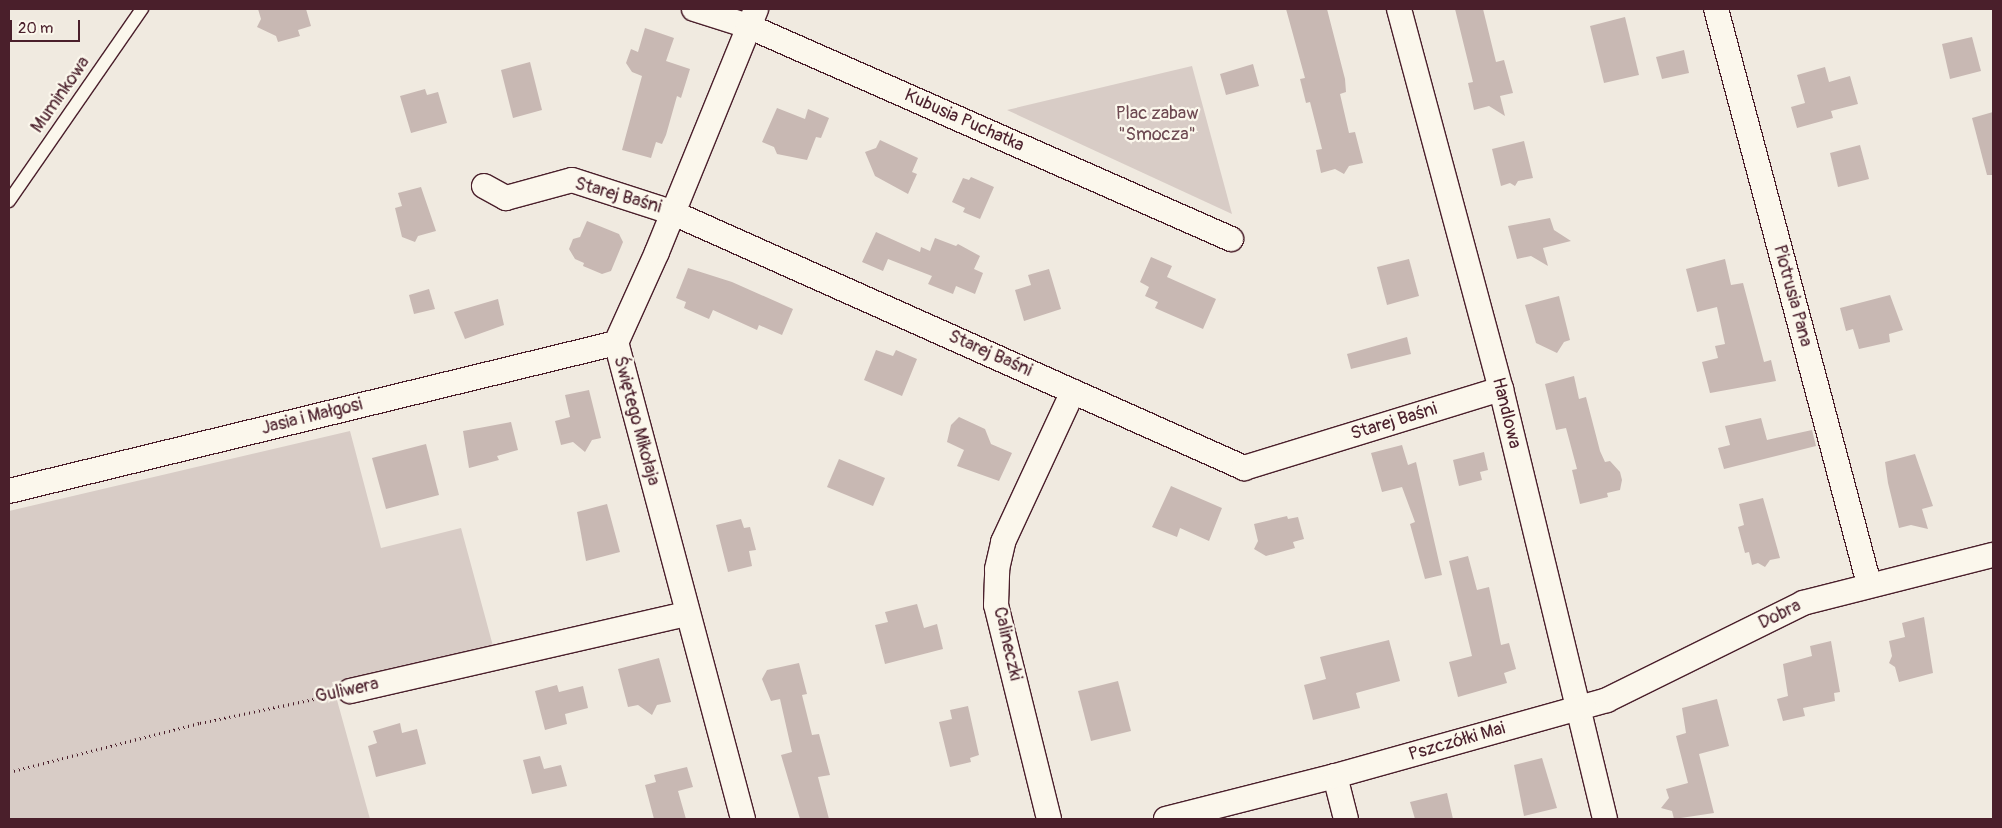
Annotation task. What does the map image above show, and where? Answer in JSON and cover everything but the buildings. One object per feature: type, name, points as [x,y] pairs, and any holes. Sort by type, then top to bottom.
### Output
[{"type":"street","name":"Kubusia Puchatka","points":[[694,9],[752,17],[1231,239]]},
{"type":"street","name":"Handlowa","points":[[1399,9],[1501,389],[1605,819]]},
{"type":"street","name":"Piotrusia Pana","points":[[1716,9],[1869,584]]},
{"type":"street","name":"Świętego Mikołaja","points":[[743,819],[686,614],[616,343],[657,252],[671,212],[752,17]]},
{"type":"street","name":"Starej Baśni","points":[[484,186],[506,198],[572,180],[671,212],[1244,468],[1501,389]]},
{"type":"street","name":"Jasia i Małgosi","points":[[9,491],[616,343]]},
{"type":"street","name":"Calineczki","points":[[1049,819],[996,605],[996,569],[1003,542],[1073,391]]},
{"type":"street","name":"Dobra","points":[[1578,708],[1607,700],[1638,686],[1803,603],[1869,584],[1993,555]]},
{"type":"street","name":"Guliwera","points":[[350,691],[686,614]]},
{"type":"street","name":"Pszczółki Mai","points":[[1166,819],[1336,776],[1578,708]]},
{"type":"street","points":[[1336,776],[1346,819]]},
{"type":"lane","name":"Muminkowa","points":[[9,201],[142,9]]},
{"type":"path","name":"Guliwera","points":[[9,772],[200,723],[350,691]]},
{"type":"green space","name":"Plac zabaw \"Smocza\"","points":[[1192,66],[1232,214],[1007,110]]},
{"type":"green space","points":[[350,431],[381,548],[461,528],[493,646],[332,682],[370,819],[9,819],[9,511]]}]
